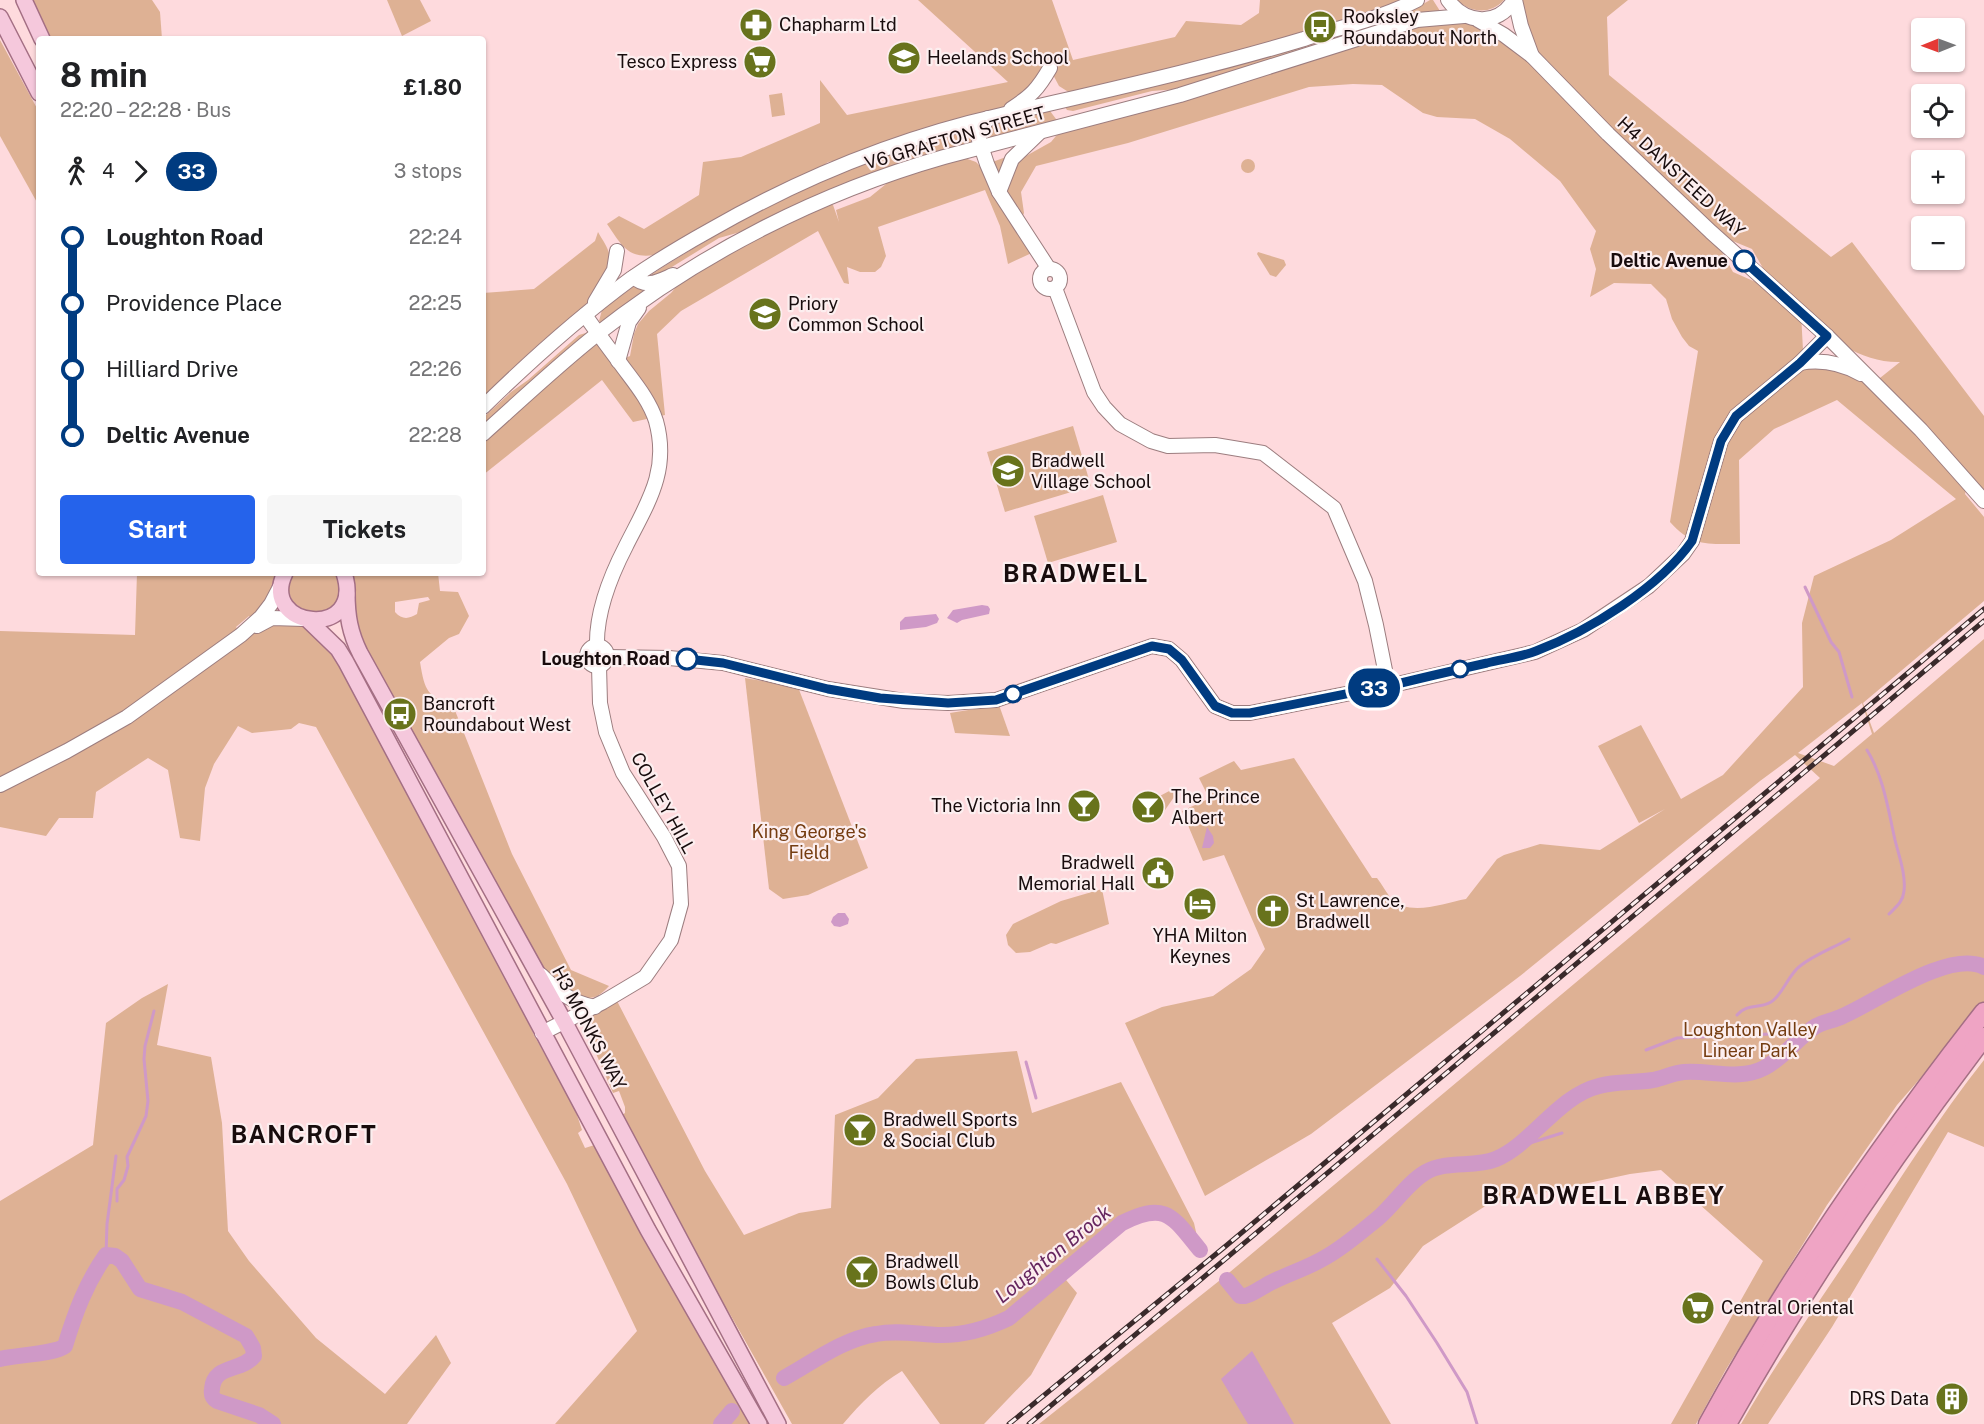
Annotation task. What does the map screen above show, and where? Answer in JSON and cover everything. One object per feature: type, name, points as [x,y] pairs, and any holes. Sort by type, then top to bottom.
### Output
[{"type":"highway","points":[[1708,1424],[1732,1379],[1852,1189],[1913,1102],[1984,1012]]},
{"type":"highway","points":[[1726,1424],[1826,1260],[1926,1114],[1984,1037]]},
{"type":"main road","points":[[24,0],[41,36]]},
{"type":"main road","points":[[1,19],[36,87]]},
{"type":"main road","points":[[283,577],[284,602],[296,615],[306,620],[338,649],[346,662],[601,1143],[757,1421]]},
{"type":"main road","points":[[306,620],[319,621],[337,612],[344,603],[347,580]]},
{"type":"main road","name":"H3 MONKS WAY","points":[[347,580],[347,619],[351,636],[565,1023],[775,1418]]},
{"type":"street","name":"V6 GRAFTON STREET","points":[[486,404],[538,354],[634,277],[682,246],[757,203],[805,179],[858,157],[995,116],[1148,82],[1253,54],[1356,23],[1417,0]]},
{"type":"street","points":[[1448,0],[1464,16]]},
{"type":"street","points":[[1478,20],[1495,17],[1504,12],[1514,0]]},
{"type":"street","name":"H4 DANSTEED WAY","points":[[1514,0],[1533,58]]},
{"type":"street","name":"V6 GRAFTON STREET","points":[[486,431],[598,333],[694,266],[764,227],[856,186],[907,167],[981,146],[1180,95],[1417,20],[1464,16]]},
{"type":"street","name":"H4 DANSTEED WAY","points":[[1464,16],[1478,20],[1504,35],[1533,58],[1608,134],[1875,382],[1984,501]]},
{"type":"street","points":[[1050,68],[1040,87],[1030,96],[995,116],[980,131],[981,146],[999,192],[1049,269],[1042,273],[1041,282],[1047,288],[1055,288],[1095,392],[1104,407],[1120,424],[1151,441],[1168,446],[1215,445],[1263,453],[1334,508],[1365,582],[1387,684]]},
{"type":"street","points":[[1053,103],[1061,114],[1070,118],[1096,117]]},
{"type":"street","points":[[999,192],[1012,159],[1043,130]]},
{"type":"street","points":[[617,251],[614,270],[609,282],[587,313],[618,361]]},
{"type":"street","points":[[634,277],[640,283],[647,284],[694,266]]},
{"type":"street","points":[[618,361],[629,322],[645,301]]},
{"type":"street","points":[[603,662],[669,658],[723,663],[828,689],[904,701],[948,703],[996,700],[1152,646],[1169,649],[1182,660],[1215,706],[1232,713],[1250,713],[1535,652],[1583,630],[1649,586],[1683,554],[1692,541],[1721,441],[1736,416],[1800,363],[1827,336]]},
{"type":"street","points":[[1800,363],[1816,360],[1833,363],[1850,368],[1875,382]]},
{"type":"street","name":"COLLEY HILL","points":[[542,1033],[595,1007],[645,977],[671,940],[681,904],[679,866],[664,837],[623,773],[606,732],[600,703],[603,662],[593,665],[588,657],[589,651],[597,646],[603,608],[615,568],[652,495],[658,476],[660,457],[660,441],[655,419],[641,392],[618,361]]},
{"type":"street","points":[[0,785],[67,752],[127,717],[226,646],[261,617],[271,604],[283,577]]},
{"type":"street","points":[[246,631],[272,618],[306,620]]},
{"type":"street","points":[[535,969],[565,996],[595,1007]]},
{"type":"green space","points":[[24,0],[152,0],[160,12],[162,36],[41,36]]},
{"type":"green space","points":[[387,0],[420,0],[431,21],[402,36]]},
{"type":"green space","points":[[918,0],[1052,0],[1073,60],[1175,37],[1186,21],[1241,25],[1259,13],[1260,0],[1417,0],[1148,82],[1078,98],[1059,86],[1050,69],[1001,115],[858,157],[828,162],[805,179],[654,255],[637,255],[621,244],[607,224],[619,216],[644,229],[699,195],[703,162],[741,157],[820,123],[820,80],[847,115],[1008,82]]},
{"type":"green space","points":[[1433,0],[1440,11],[1393,22],[1391,18],[1413,10]]},
{"type":"green space","points":[[1457,0],[1504,0],[1487,10],[1474,10]]},
{"type":"green space","name":"Loughton Valley Linear Park","points":[[1515,0],[1628,0],[1607,17],[1609,75],[1831,257],[1852,242],[1984,416],[1984,501],[1875,382],[1900,362],[1859,354],[1834,340],[1801,313],[1803,350],[1792,362],[1757,389],[1738,414],[1806,367],[1828,364],[1867,383],[1928,445],[1966,490],[1965,494],[1984,517],[1984,601],[1863,703],[1874,733],[1984,639],[1984,1005],[1897,1105],[1827,1205],[1725,1371],[1696,1424],[1671,1424],[1763,1261],[1661,1170],[1630,1174],[1487,1205],[1423,1246],[1390,1288],[1332,1323],[1391,1424],[1039,1424],[1224,1277],[1820,778],[1795,755],[1520,976],[1311,1134],[1205,1196],[1125,1023],[1162,1007],[1213,996],[1251,969],[1265,949],[1224,855],[1203,861],[1182,811],[1230,789],[1209,798],[1199,778],[1234,761],[1241,770],[1294,758],[1372,878],[1377,878],[1390,897],[1406,907],[1437,906],[1466,899],[1497,859],[1540,844],[1600,850],[1665,809],[1639,823],[1598,746],[1641,725],[1681,799],[1723,775],[1803,687],[1802,623],[1814,576],[1891,540],[1956,499],[1837,400],[1774,429],[1739,460],[1740,544],[1710,544],[1686,536],[1670,522],[1698,351],[1689,346],[1682,337],[1672,319],[1666,299],[1651,284],[1614,283],[1590,297],[1596,269],[1590,249],[1596,231],[1560,181],[1510,139],[1475,119],[1437,117],[1423,113],[1382,85],[1309,87],[1128,143],[1036,166],[1021,192],[1024,213],[1022,218],[1036,251],[1008,264],[1000,226],[985,190],[878,227],[886,256],[881,267],[875,272],[860,272],[847,267],[849,284],[844,283],[818,231],[681,311],[657,334],[665,415],[633,422],[602,380],[486,473],[486,431],[598,333],[618,361],[630,356],[638,324],[649,311],[671,293],[694,266],[814,204],[833,205],[839,222],[836,210],[870,197],[907,167],[962,157],[976,162],[985,171],[987,164],[1006,157],[1017,161],[1051,142],[1065,125],[1417,20],[1464,16],[1531,55]],"holes":[[[1711,232],[1752,249],[1776,291],[1733,272]],[[1862,703],[1872,734],[1834,766],[1798,753]]]},
{"type":"green space","points":[[1360,28],[1362,33],[1179,89],[1152,91],[1073,111],[1065,107],[1212,72]]},
{"type":"green space","points":[[0,40],[36,106],[36,201],[0,136]]},
{"type":"green space","points":[[782,93],[785,115],[772,117],[769,95]]},
{"type":"green space","points":[[1050,111],[1056,119],[1063,121],[985,140],[985,134],[991,124]]},
{"type":"green space","points":[[978,127],[977,142],[841,185],[751,229],[719,238],[654,278],[643,280],[739,222],[813,184],[873,160]]},
{"type":"green space","points":[[1248,159],[1253,161],[1255,166],[1253,171],[1248,173],[1243,171],[1241,166],[1243,161]]},
{"type":"green space","points":[[598,232],[610,257],[609,266],[598,290],[580,310],[532,351],[486,396],[486,293],[534,289],[595,241]]},
{"type":"green space","points":[[1258,252],[1284,260],[1286,265],[1276,277],[1270,275],[1257,254]]},
{"type":"green space","points":[[634,286],[645,291],[651,290],[603,324],[599,321],[602,310]]},
{"type":"green space","points":[[589,332],[486,426],[486,415],[579,335]]},
{"type":"green space","points":[[1073,426],[1091,486],[1005,512],[987,452]]},
{"type":"green space","points":[[1103,495],[1117,542],[1048,563],[1034,516]]},
{"type":"green space","points":[[137,576],[275,576],[267,601],[251,618],[249,616],[236,627],[242,635],[272,618],[304,619],[338,649],[458,870],[534,1035],[575,1109],[582,1130],[578,1133],[585,1148],[601,1143],[759,1424],[555,1424],[637,1331],[567,1184],[316,727],[299,723],[291,729],[252,733],[238,726],[214,764],[205,788],[200,841],[180,838],[168,770],[148,758],[96,792],[93,818],[59,818],[46,836],[0,827],[0,631],[135,635]]},
{"type":"green space","points":[[293,576],[338,576],[341,591],[336,604],[326,610],[314,612],[301,608],[292,600],[289,588]]},
{"type":"green space","points":[[350,576],[438,576],[440,591],[458,592],[469,616],[459,634],[449,638],[420,662],[426,686],[438,699],[454,708],[512,854],[571,970],[609,986],[601,994],[592,998],[584,998],[568,991],[545,973],[357,656]],"holes":[[[428,597],[430,600],[419,603],[417,614],[411,617],[406,618],[395,612],[395,602]]]},
{"type":"green space","name":"King George's Field","points":[[745,678],[798,687],[868,868],[808,895],[783,899],[769,889]]},
{"type":"green space","points":[[999,705],[1010,736],[955,733],[950,713]]},
{"type":"green space","points":[[1173,789],[1174,797],[1163,813],[1156,798]]},
{"type":"green space","points":[[1102,889],[1109,924],[1030,952],[1016,953],[1008,945],[1006,935],[1013,924],[1061,901]]},
{"type":"green space","points":[[168,984],[157,1045],[211,1057],[222,1123],[228,1231],[249,1261],[316,1338],[385,1394],[436,1335],[451,1363],[407,1424],[0,1424],[0,1201],[93,1145],[106,1023],[142,998]]},
{"type":"green space","points":[[616,999],[705,1171],[744,1235],[799,1213],[831,1208],[835,1115],[878,1098],[916,1059],[1017,1051],[1032,1113],[1121,1082],[1194,1223],[1200,1250],[1178,1223],[1169,1216],[1156,1212],[1142,1214],[1127,1221],[1097,1242],[1061,1274],[1077,1293],[1031,1375],[984,1424],[940,1424],[902,1371],[870,1395],[843,1424],[792,1424],[726,1307],[762,1375],[755,1379],[622,1115],[625,1113],[625,1107],[619,1091],[613,1093],[582,1021]]},
{"type":"green space","points":[[1984,1060],[1984,1147],[1948,1132],[1832,1327],[1768,1424],[1741,1424],[1784,1354],[1920,1148]]},
{"type":"shaded area","points":[[988,606],[989,614],[957,623],[947,618],[953,610]]},
{"type":"shaded area","points":[[936,614],[939,619],[937,623],[926,627],[900,630],[900,622],[905,617]]},
{"type":"shaded area","points":[[1207,827],[1213,836],[1214,843],[1210,848],[1202,848]]},
{"type":"shaded area","points":[[838,913],[845,913],[849,919],[848,924],[840,927],[834,926],[831,922]]},
{"type":"shaded area","points":[[1252,1351],[1294,1424],[1248,1424],[1221,1379]]},
{"type":"waterway","points":[[1805,587],[1831,642],[1839,652],[1852,697]]},
{"type":"waterway","points":[[1867,750],[1878,772],[1885,794],[1904,879],[1902,898],[1889,914]]},
{"type":"waterway","points":[[1737,1015],[1749,1007],[1771,1002],[1800,966],[1849,939]]},
{"type":"waterway","name":"Loughton Brook","points":[[1227,1280],[1240,1296],[1245,1296],[1320,1261],[1377,1219],[1426,1172],[1443,1166],[1488,1162],[1496,1159],[1522,1143],[1558,1110],[1584,1091],[1606,1084],[1653,1080],[1684,1072],[1735,1074],[1754,1072],[1777,1059],[1816,1026],[1843,1016],[1913,980],[1952,965],[1969,963],[1984,967]]},
{"type":"waterway","points":[[117,1201],[117,1189],[124,1180],[128,1166],[127,1157],[146,1116],[148,1101],[144,1059],[154,1011]]},
{"type":"waterway","points":[[1646,1050],[1677,1038],[1770,1034]]},
{"type":"waterway","points":[[1026,1062],[1036,1098]]},
{"type":"waterway","points":[[1514,1148],[1562,1133]]},
{"type":"waterway","points":[[106,1255],[107,1224],[116,1156]]},
{"type":"waterway","name":"Loughton Brook","points":[[784,1378],[828,1352],[864,1337],[891,1332],[937,1335],[965,1333],[1009,1318],[1122,1223],[1137,1216],[1149,1213],[1167,1216],[1182,1228],[1200,1250]]},
{"type":"waterway","name":"Loughton Brook","points":[[0,1359],[44,1353],[65,1346],[77,1310],[93,1276],[106,1255],[115,1256],[122,1261],[140,1289],[182,1302],[246,1336],[253,1348],[254,1356],[249,1361],[218,1376],[214,1381],[212,1396],[217,1401],[259,1415],[273,1424]]},
{"type":"waterway","points":[[1377,1259],[1406,1296],[1467,1392],[1477,1424]]},
{"type":"waterway","name":"Loughton Brook","points":[[721,1424],[732,1411]]},
{"type":"railway","points":[[1009,1424],[1227,1245],[1984,609]]},
{"type":"railway","points":[[1029,1424],[1984,621]]},
{"type":"bus line","name":"33","points":[[687,659],[723,663],[828,689],[880,698],[948,703],[996,700],[1152,646],[1169,649],[1182,660],[1215,706],[1232,713],[1250,713],[1381,687],[1381,683],[1387,680],[1393,685],[1535,652],[1583,630],[1649,586],[1683,554],[1692,541],[1721,441],[1736,416],[1800,363],[1827,336],[1744,261]]},
{"type":"place","name":"Chapharm Ltd","points":[[756,25]]},
{"type":"place","name":"Rooksley Roundabout North","points":[[1320,27]]},
{"type":"place","name":"Heelands School","points":[[904,58]]},
{"type":"place","name":"Tesco Express","points":[[760,62]]},
{"type":"place","name":"Deltic Avenue","points":[[1744,261]]},
{"type":"place","name":"Priory Common School","points":[[765,314]]},
{"type":"place","name":"Bradwell Village School","points":[[1008,471]]},
{"type":"place","name":"Loughton Road","points":[[687,659]]},
{"type":"place","name":"Bancroft Roundabout West","points":[[400,714]]},
{"type":"place","name":"The Victoria Inn","points":[[1084,806]]},
{"type":"place","name":"The Prince Albert","points":[[1148,807]]},
{"type":"place","name":"Bradwell Memorial Hall","points":[[1158,873]]},
{"type":"place","name":"YHA Milton Keynes","points":[[1200,904]]},
{"type":"place","name":"St Lawrence, Bradwell","points":[[1273,911]]},
{"type":"place","name":"Bradwell Sports & Social Club","points":[[860,1130]]},
{"type":"place","name":"Bradwell Bowls Club","points":[[862,1272]]},
{"type":"place","name":"Central Oriental","points":[[1698,1308]]},
{"type":"place","name":"DRS Data","points":[[1952,1399]]},
{"type":"district","name":"BRADWELL","points":[[1076,574]]},
{"type":"district","name":"BANCROFT","points":[[304,1135]]},
{"type":"district","name":"BRADWELL ABBEY","points":[[1604,1196]]}]
